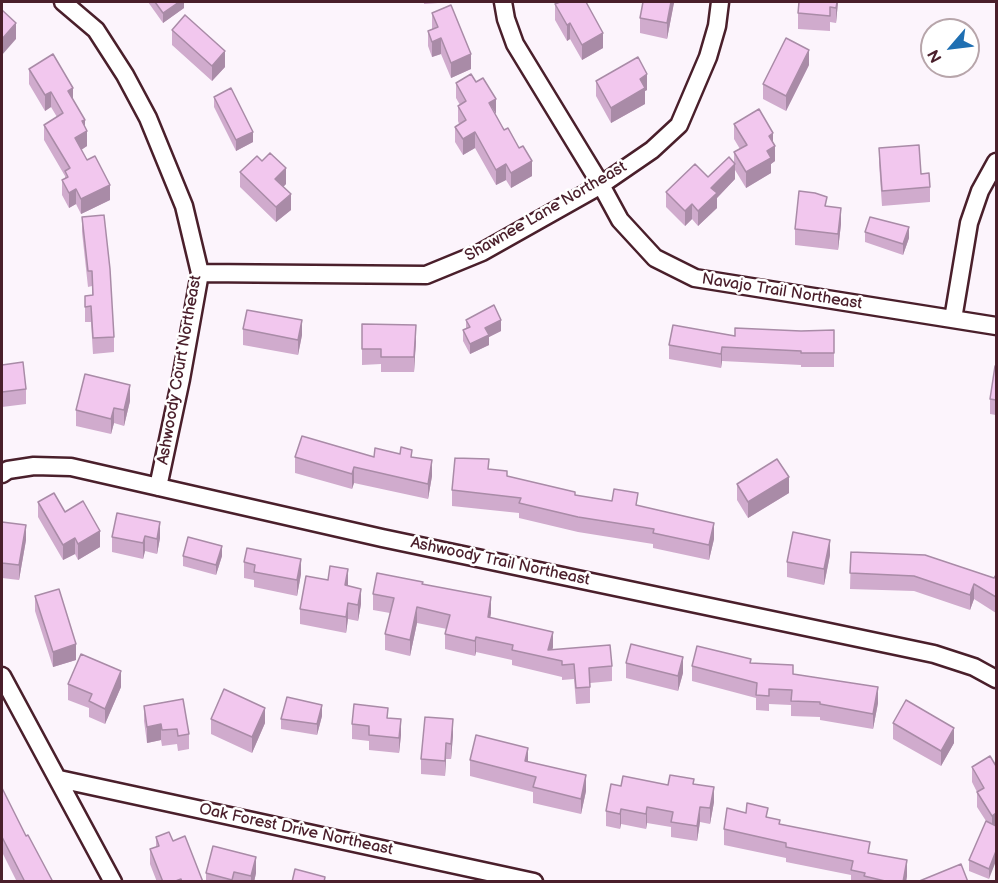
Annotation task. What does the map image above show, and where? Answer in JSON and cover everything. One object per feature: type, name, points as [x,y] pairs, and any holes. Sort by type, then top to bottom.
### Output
[{"type":"street","name":"Ashwoody Court Northeast","points":[[63,2],[96,30],[125,75],[148,118],[184,206],[200,273],[158,488]]},
{"type":"street","name":"Navajo Trail Northeast","points":[[503,2],[515,44],[620,220],[655,258],[694,278],[996,326]]},
{"type":"street","name":"Shawnee Lane Northeast","points":[[200,273],[426,275],[482,252],[601,185],[652,150],[679,125],[708,57],[717,26],[720,2]]},
{"type":"street","points":[[953,319],[969,223],[981,191],[996,162]]},
{"type":"street","name":"Ashwoody Trail Northeast","points":[[2,474],[8,470],[34,466],[71,467],[382,538],[934,654],[974,667],[996,679]]},
{"type":"street","points":[[2,676],[113,882]]},
{"type":"street","name":"Oak Forest Drive Northeast","points":[[59,779],[534,882]]},
{"type":"building","points":[[155,2],[179,2],[163,13]]},
{"type":"building","points":[[586,2],[603,33],[582,45],[570,23],[567,25],[555,4]]},
{"type":"building","points":[[643,2],[671,2],[667,23],[640,18]]},
{"type":"building","points":[[799,2],[837,2],[836,8],[830,7],[830,16],[798,13]]},
{"type":"building","points":[[451,5],[471,54],[451,63],[441,38],[432,42],[428,31],[438,27],[432,13]]},
{"type":"building","points":[[2,10],[16,23],[2,39]]},
{"type":"building","points":[[185,15],[225,51],[212,66],[172,30]]},
{"type":"building","points":[[786,38],[809,50],[786,96],[763,84]]},
{"type":"building","points":[[53,54],[73,88],[68,91],[85,120],[82,121],[87,131],[75,138],[87,160],[95,156],[110,185],[81,199],[76,189],[69,193],[62,180],[68,177],[65,171],[70,168],[44,125],[63,113],[51,92],[45,95],[29,69]]},
{"type":"building","points":[[638,57],[647,74],[640,79],[645,88],[611,108],[596,81]]},
{"type":"building","points":[[471,74],[476,82],[483,78],[496,99],[489,103],[504,130],[508,128],[519,148],[523,146],[532,161],[511,173],[506,164],[496,170],[475,132],[463,139],[455,127],[466,120],[458,106],[466,101],[456,83]]},
{"type":"building","points":[[231,88],[253,132],[236,140],[214,97]]},
{"type":"building","points":[[759,109],[773,133],[769,136],[775,146],[767,151],[771,158],[746,172],[734,152],[747,145],[734,124]]},
{"type":"building","points":[[919,145],[921,174],[929,173],[930,187],[882,191],[879,148]]},
{"type":"building","points":[[270,153],[286,168],[275,179],[291,194],[276,207],[240,172],[257,156],[262,161]]},
{"type":"building","points":[[729,157],[735,164],[711,188],[717,193],[698,211],[692,204],[685,211],[666,192],[695,164],[708,177]]},
{"type":"building","points":[[799,191],[827,197],[825,206],[841,208],[838,234],[795,229]]},
{"type":"building","points":[[104,215],[114,337],[93,338],[91,306],[85,307],[85,296],[93,295],[92,271],[88,271],[82,217]]},
{"type":"building","points":[[870,217],[909,227],[903,244],[865,232]]},
{"type":"building","points":[[494,305],[501,320],[485,328],[489,335],[470,344],[463,330],[470,327],[466,320]]},
{"type":"building","points":[[247,310],[302,320],[298,340],[243,329]]},
{"type":"building","points":[[362,324],[416,325],[414,357],[381,357],[381,349],[362,349]]},
{"type":"building","points":[[673,325],[735,336],[735,328],[834,330],[834,353],[722,347],[721,354],[669,345]]},
{"type":"building","points":[[23,362],[26,389],[2,392],[2,365]]},
{"type":"building","points":[[996,366],[996,400],[990,399]]},
{"type":"building","points":[[85,374],[130,385],[124,410],[114,408],[111,419],[76,410]]},
{"type":"building","points":[[302,436],[374,457],[375,448],[400,454],[401,447],[412,450],[411,457],[432,460],[428,484],[354,467],[352,474],[295,457]]},
{"type":"building","points":[[455,458],[489,459],[488,469],[507,471],[507,476],[575,492],[575,495],[612,501],[614,489],[638,493],[636,505],[714,523],[709,545],[653,533],[654,529],[578,517],[519,503],[521,498],[452,490]]},
{"type":"building","points":[[777,459],[789,477],[748,502],[737,484]]},
{"type":"building","points":[[54,493],[65,512],[83,501],[100,531],[78,544],[75,538],[63,545],[38,502]]},
{"type":"building","points":[[117,513],[160,522],[157,539],[145,536],[143,543],[112,537]]},
{"type":"building","points":[[2,522],[26,525],[19,565],[2,563]]},
{"type":"building","points":[[793,532],[830,540],[824,569],[787,562]]},
{"type":"building","points":[[188,537],[222,546],[216,565],[183,556]]},
{"type":"building","points":[[247,548],[301,559],[297,580],[254,572],[255,565],[244,562]]},
{"type":"building","points":[[851,552],[925,555],[994,578],[996,575],[996,597],[974,584],[970,595],[914,576],[850,573]]},
{"type":"building","points":[[330,566],[348,569],[345,585],[361,589],[358,605],[348,603],[346,617],[300,609],[306,576],[328,580]]},
{"type":"building","points":[[377,573],[491,597],[488,617],[553,632],[548,650],[610,645],[612,666],[589,668],[590,687],[576,688],[574,664],[562,665],[562,661],[512,650],[513,645],[476,637],[475,641],[445,634],[450,615],[417,607],[410,640],[385,634],[394,598],[373,594]]},
{"type":"building","points":[[59,589],[76,644],[53,652],[35,596]]},
{"type":"building","points":[[631,644],[683,657],[678,676],[626,663]]},
{"type":"building","points":[[697,646],[751,659],[750,663],[793,665],[793,674],[878,687],[873,714],[820,704],[820,702],[791,701],[792,690],[769,689],[769,696],[756,695],[757,683],[692,666]]},
{"type":"building","points":[[81,654],[121,671],[105,709],[89,701],[92,694],[68,684]]},
{"type":"building","points":[[224,689],[265,708],[252,737],[211,719]]},
{"type":"building","points":[[287,697],[322,705],[317,724],[281,719]]},
{"type":"building","points":[[183,699],[189,734],[178,736],[177,729],[162,730],[161,724],[147,727],[144,706]]},
{"type":"building","points":[[906,700],[954,728],[941,751],[893,723]]},
{"type":"building","points":[[354,704],[388,708],[387,718],[401,719],[399,738],[369,735],[369,726],[352,724]]},
{"type":"building","points":[[425,717],[453,719],[451,744],[446,743],[445,761],[421,759]]},
{"type":"building","points":[[476,735],[528,748],[525,761],[586,775],[581,799],[533,787],[536,777],[470,760]]},
{"type":"building","points":[[990,756],[996,766],[996,813],[992,816],[977,792],[984,788],[972,767]]},
{"type":"building","points":[[670,775],[694,779],[693,784],[714,787],[710,808],[700,807],[697,826],[671,822],[673,812],[647,807],[646,814],[621,809],[620,814],[606,811],[611,784],[621,786],[623,776],[668,785]]},
{"type":"building","points":[[2,788],[53,882],[25,882],[2,837]]},
{"type":"building","points":[[747,803],[768,808],[766,817],[780,820],[779,824],[870,842],[868,853],[907,860],[903,882],[885,882],[864,876],[865,873],[851,870],[853,861],[786,847],[786,843],[724,829],[727,808],[746,813]]},
{"type":"building","points":[[986,821],[996,826],[996,851],[989,869],[969,860]]},
{"type":"building","points":[[169,832],[173,841],[185,836],[203,882],[182,882],[181,879],[163,882],[150,849],[159,846],[156,837]]},
{"type":"building","points":[[213,846],[256,857],[251,876],[234,872],[232,880],[206,873]]},
{"type":"building","points":[[961,864],[968,882],[917,882]]},
{"type":"building","points":[[295,869],[325,877],[324,882],[292,882]]}]
